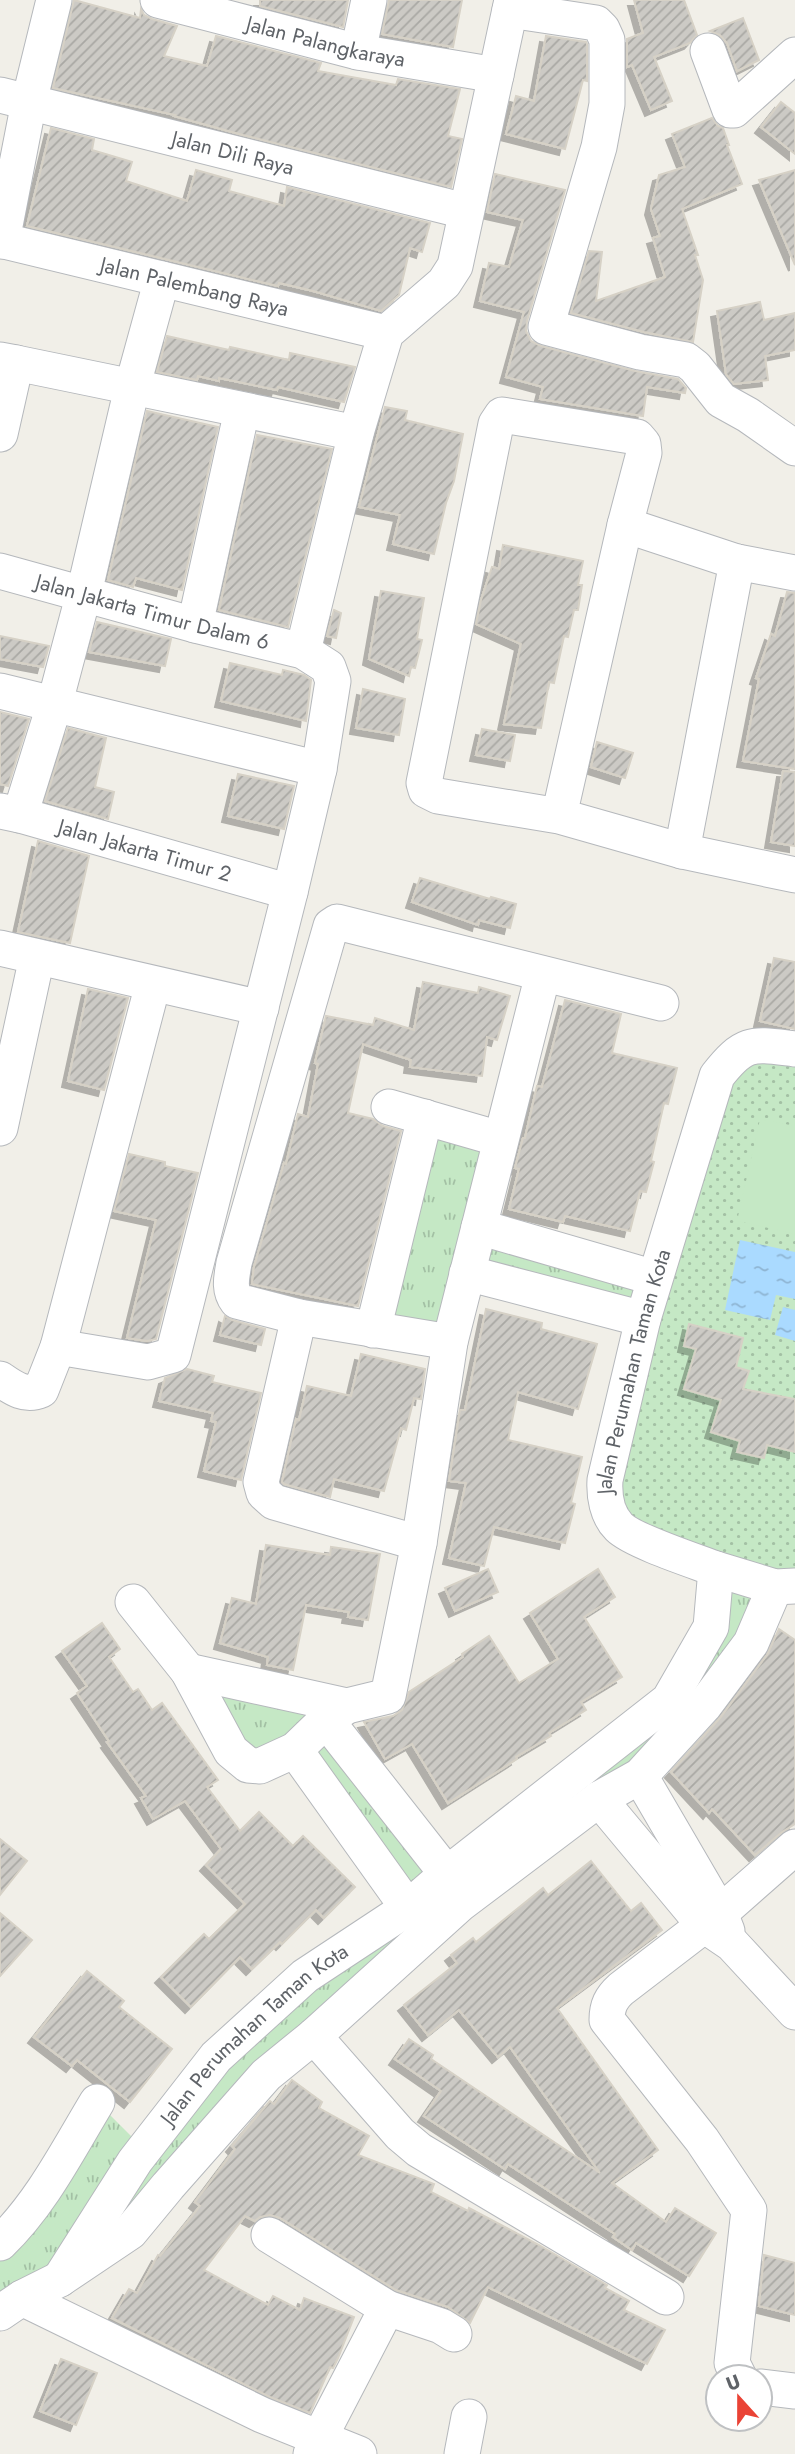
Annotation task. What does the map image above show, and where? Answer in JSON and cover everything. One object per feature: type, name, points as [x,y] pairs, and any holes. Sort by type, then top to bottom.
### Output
[{"type":"street","points":[[1,241],[15,98],[54,0]]},
{"type":"street","name":"Jalan Palangkaraya","points":[[158,0],[358,52],[496,75]]},
{"type":"street","points":[[358,52],[369,0]]},
{"type":"street","points":[[58,1347],[148,1362],[173,1354],[319,769],[332,675],[325,664],[303,651],[356,433],[386,333],[439,288],[455,265],[511,5],[596,23],[607,40],[607,104],[599,147],[546,327],[640,352],[686,360],[695,367],[720,400],[748,415],[795,448]]},
{"type":"street","points":[[708,51],[730,110],[734,110],[795,55]]},
{"type":"street","name":"Jalan Dili Raya","points":[[15,98],[465,211]]},
{"type":"street","name":"Jalan Palembang Raya","points":[[1,241],[386,333]]},
{"type":"street","points":[[10,813],[54,706],[84,593],[132,388],[162,279]]},
{"type":"street","points":[[0,434],[8,361],[356,433]]},
{"type":"street","points":[[195,625],[242,410]]},
{"type":"street","points":[[559,816],[643,444],[637,437],[507,415],[499,418],[424,786],[427,792],[559,816],[682,851],[795,875]]},
{"type":"street","points":[[625,525],[737,562],[795,573]]},
{"type":"street","points":[[682,851],[737,562]]},
{"type":"street","name":"Jalan Jakarta Timur Dalam 6","points":[[0,571],[195,625],[303,651]]},
{"type":"street","points":[[0,691],[319,769]]},
{"type":"street","name":"Jalan Jakarta Timur 2","points":[[10,813],[290,892]]},
{"type":"street","points":[[450,1342],[299,1317],[237,1301],[232,1294],[234,1263],[332,924],[337,922],[662,1003]]},
{"type":"street","points":[[0,948],[261,1008]]},
{"type":"street","points":[[0,1128],[37,957]]},
{"type":"street","points":[[133,1602],[188,1671],[231,1751],[247,1765],[260,1766],[295,1749],[336,1713],[388,1696],[419,1543],[450,1342],[543,974]]},
{"type":"street","points":[[0,1379],[20,1391],[30,1393],[41,1390],[58,1347],[153,984]]},
{"type":"street","name":"Jalan Perumahan Taman Kota","points":[[60,2279],[135,2161],[216,2057],[305,1976],[408,1908],[447,1874],[669,1700],[711,1627],[716,1569],[631,1536],[618,1527],[604,1495],[605,1480],[643,1319],[717,1076],[737,1053],[755,1045],[795,1049]]},
{"type":"street","points":[[388,1107],[500,1139]]},
{"type":"street","points":[[373,1330],[425,1117]]},
{"type":"street","points":[[479,1227],[655,1278]]},
{"type":"street","points":[[467,1273],[643,1319]]},
{"type":"street","points":[[299,1317],[261,1482],[264,1493],[274,1502],[419,1543]]},
{"type":"street","points":[[716,1569],[785,1587]]},
{"type":"street","name":"Jalan Perumahan Taman Kota","points":[[60,2279],[130,2232],[167,2186],[266,2075],[314,2036],[460,1904],[600,1799],[640,1776],[704,1706],[751,1643],[785,1587]]},
{"type":"street","points":[[188,1671],[336,1713],[447,1874]]},
{"type":"street","points":[[295,1749],[408,1908]]},
{"type":"street","points":[[640,1776],[719,1927]]},
{"type":"street","points":[[600,1799],[795,2012]]},
{"type":"street","points":[[732,2363],[749,2210],[702,2140],[607,2020],[607,2008],[614,1996],[719,1927],[795,1847]]},
{"type":"street","points":[[314,2036],[400,2134],[419,2150],[666,2297]]},
{"type":"street","points":[[0,2243],[17,2227],[41,2193],[97,2102]]},
{"type":"street","points":[[270,2235],[387,2308],[441,2326],[454,2334]]},
{"type":"street","points":[[11,2306],[60,2279]]},
{"type":"street","points":[[11,2306],[262,2415],[315,2446],[359,2454]]},
{"type":"street","points":[[315,2446],[387,2308]]},
{"type":"street","points":[[774,2389],[795,2390]]},
{"type":"street","points":[[462,2454],[469,2417]]},
{"type":"green space","points":[[795,1049],[795,1586],[631,1536],[605,1480],[717,1076]]},
{"type":"green space","points":[[425,1117],[500,1139],[479,1226],[655,1278],[643,1319],[468,1273],[450,1342],[373,1330]]},
{"type":"green space","points":[[760,1119],[795,1126],[795,1234],[737,1221]]},
{"type":"green space","points":[[716,1569],[775,1587],[751,1643],[599,1799],[168,2186],[0,2313],[0,2243],[97,2102],[142,2147],[206,2071],[408,1908],[295,1750],[260,1766],[188,1671],[326,1720],[447,1874],[669,1700]]},
{"type":"water","points":[[740,1240],[795,1252],[795,1299],[776,1295],[770,1320],[725,1310]]},
{"type":"water","points":[[783,1307],[795,1310],[795,1341],[775,1335]]},
{"type":"building","points":[[74,0],[140,18],[141,9],[144,15],[152,19],[177,26],[164,56],[207,66],[216,36],[321,63],[318,71],[396,85],[398,79],[460,89],[448,136],[462,139],[451,187],[243,135],[175,115],[53,88]]},
{"type":"building","points":[[260,0],[348,0],[343,27],[260,6]]},
{"type":"building","points":[[389,0],[462,0],[453,47],[382,34]]},
{"type":"building","points":[[634,0],[684,0],[697,35],[690,43],[654,57],[672,101],[651,110],[632,65],[627,67],[627,39],[643,33]]},
{"type":"building","points":[[743,18],[759,60],[737,71],[727,43],[720,35],[710,31]]},
{"type":"building","points":[[546,36],[587,44],[587,81],[583,80],[565,149],[506,134],[516,96],[534,101]]},
{"type":"building","points":[[781,102],[795,113],[795,154],[761,127]]},
{"type":"building","points":[[712,118],[723,128],[742,184],[682,209],[698,255],[695,255],[703,280],[693,342],[571,313],[589,251],[602,252],[596,301],[665,277],[653,238],[660,236],[651,209],[659,175],[685,167],[672,134]]},
{"type":"building","points":[[51,128],[94,139],[92,150],[132,162],[126,181],[187,201],[196,170],[232,180],[229,191],[284,206],[287,187],[430,223],[422,252],[410,248],[399,295],[381,311],[313,291],[279,283],[278,286],[27,226]]},
{"type":"building","points":[[795,170],[795,265],[759,180]]},
{"type":"building","points":[[495,174],[565,190],[527,321],[526,331],[531,341],[635,371],[678,379],[686,388],[685,393],[647,387],[643,416],[540,399],[543,387],[506,377],[524,312],[480,301],[489,263],[509,267],[523,220],[487,212]]},
{"type":"building","points":[[760,302],[764,320],[795,313],[795,350],[765,356],[768,380],[734,384],[726,374],[717,311]]},
{"type":"building","points":[[167,336],[289,360],[290,353],[355,367],[344,402],[278,387],[277,390],[219,378],[219,381],[198,376],[197,380],[157,372]]},
{"type":"building","points":[[385,407],[407,411],[405,420],[463,434],[454,481],[434,554],[393,544],[400,515],[359,507]]},
{"type":"building","points":[[147,411],[218,427],[182,590],[136,578],[133,587],[108,580]]},
{"type":"building","points":[[257,435],[332,449],[288,627],[219,610]]},
{"type":"building","points":[[503,545],[583,561],[578,585],[582,585],[578,610],[574,610],[568,637],[564,636],[554,683],[549,682],[541,728],[504,724],[521,644],[476,624],[492,567],[499,569]]},
{"type":"building","points":[[381,591],[424,598],[417,639],[422,640],[415,668],[411,667],[409,676],[369,659]]},
{"type":"building","points":[[787,592],[795,593],[795,769],[743,761],[759,679],[756,678],[771,634],[775,636]]},
{"type":"building","points":[[334,610],[341,613],[336,638],[327,636]]},
{"type":"building","points":[[97,622],[171,639],[165,666],[89,652]]},
{"type":"building","points":[[0,636],[49,646],[43,667],[0,659]]},
{"type":"building","points":[[230,663],[282,675],[283,670],[304,675],[311,680],[306,721],[221,701]]},
{"type":"building","points":[[363,689],[405,699],[399,735],[356,728]]},
{"type":"building","points":[[0,712],[29,719],[8,786],[0,784]]},
{"type":"building","points":[[68,728],[106,738],[95,787],[114,792],[108,819],[45,801]]},
{"type":"building","points":[[482,729],[515,735],[510,761],[476,755]]},
{"type":"building","points":[[597,742],[633,753],[625,778],[591,767]]},
{"type":"building","points":[[783,771],[795,772],[795,846],[771,842]]},
{"type":"building","points":[[238,774],[294,786],[284,829],[228,816]]},
{"type":"building","points":[[38,841],[89,856],[70,943],[18,932]]},
{"type":"building","points":[[420,878],[516,904],[510,928],[479,920],[478,925],[412,902]]},
{"type":"building","points":[[774,958],[795,962],[795,1029],[760,1021]]},
{"type":"building","points":[[423,982],[478,993],[479,987],[510,996],[497,1040],[487,1037],[482,1076],[410,1067],[411,1060],[363,1044],[348,1113],[373,1119],[383,1126],[401,1131],[358,1306],[252,1284],[254,1267],[284,1163],[286,1164],[298,1114],[308,1117],[318,1064],[315,1063],[326,1016],[373,1025],[375,1018],[414,1030]]},
{"type":"building","points":[[88,989],[128,998],[104,1090],[68,1081]]},
{"type":"building","points":[[565,1000],[621,1014],[612,1053],[677,1068],[668,1104],[664,1103],[646,1192],[640,1191],[630,1231],[565,1216],[563,1222],[509,1209],[523,1138],[537,1086],[542,1087]]},
{"type":"building","points":[[129,1154],[198,1173],[156,1339],[147,1341],[127,1338],[156,1220],[114,1211]]},
{"type":"building","points":[[486,1309],[542,1323],[541,1329],[597,1344],[578,1409],[518,1392],[508,1440],[582,1457],[571,1503],[575,1504],[565,1543],[494,1527],[484,1566],[449,1558],[466,1483],[449,1481],[460,1410],[465,1410]]},
{"type":"building","points":[[225,1316],[265,1329],[261,1345],[220,1335]]},
{"type":"building","points":[[689,1324],[743,1338],[736,1367],[749,1371],[743,1389],[795,1399],[795,1452],[767,1445],[764,1458],[737,1452],[740,1441],[711,1432],[721,1400],[684,1389],[696,1349],[684,1346]]},
{"type":"building","points":[[361,1354],[425,1369],[421,1399],[414,1398],[406,1430],[401,1428],[384,1491],[334,1479],[330,1497],[284,1484],[282,1482],[296,1419],[299,1420],[307,1386],[351,1396]]},
{"type":"building","points":[[187,1369],[214,1376],[212,1382],[261,1393],[241,1480],[204,1471],[216,1422],[211,1421],[213,1413],[159,1401],[165,1378]]},
{"type":"building","points":[[266,1545],[330,1555],[331,1547],[380,1554],[368,1620],[348,1617],[349,1612],[306,1605],[293,1670],[267,1665],[268,1657],[220,1643],[232,1598],[256,1604]]},
{"type":"building","points":[[488,1569],[498,1592],[455,1611],[445,1588]]},
{"type":"building","points":[[598,1569],[615,1597],[584,1617],[622,1677],[581,1702],[586,1710],[448,1803],[412,1744],[385,1759],[364,1722],[393,1716],[402,1710],[409,1692],[463,1657],[462,1654],[489,1636],[519,1683],[558,1659],[530,1613]]},
{"type":"building","points":[[102,1623],[120,1649],[109,1657],[133,1692],[138,1689],[152,1710],[162,1703],[218,1780],[207,1787],[240,1831],[259,1812],[293,1846],[303,1836],[355,1887],[324,1918],[316,1910],[252,1969],[240,1957],[191,2007],[161,1977],[204,1934],[209,1939],[245,1904],[206,1865],[221,1849],[185,1801],[153,1819],[141,1798],[146,1796],[107,1742],[109,1741],[77,1693],[87,1686],[62,1651]]},
{"type":"building","points":[[779,1629],[795,1640],[795,1824],[755,1855],[712,1809],[709,1813],[671,1772],[720,1718],[767,1655]]},
{"type":"building","points":[[0,1839],[27,1861],[0,1895]]},
{"type":"building","points":[[591,1861],[631,1911],[641,1903],[662,1930],[557,2008],[658,2150],[612,2183],[666,2222],[675,2208],[716,2233],[689,2276],[636,2243],[632,2250],[613,2237],[615,2234],[508,2164],[505,2169],[424,2116],[441,2091],[395,2059],[409,2039],[433,2055],[431,2059],[600,2173],[510,2047],[498,2057],[459,2010],[428,2035],[404,2005],[457,1963],[451,1955],[473,1938],[476,1942],[543,1888],[548,1895]]},
{"type":"building","points":[[0,1913],[32,1940],[0,1976]]},
{"type":"building","points":[[87,1971],[124,2001],[119,2007],[172,2049],[130,2102],[77,2060],[72,2066],[34,2037]]},
{"type":"building","points":[[292,2080],[322,2102],[319,2108],[369,2136],[358,2155],[434,2184],[431,2192],[468,2211],[469,2208],[539,2245],[629,2301],[624,2310],[665,2330],[647,2364],[488,2287],[470,2323],[448,2307],[396,2290],[280,2218],[270,2215],[255,2221],[245,2216],[204,2270],[268,2305],[273,2296],[300,2310],[304,2298],[354,2317],[338,2358],[333,2368],[330,2367],[310,2413],[270,2397],[112,2318],[129,2289],[137,2293],[158,2255],[160,2256],[200,2206],[195,2202],[235,2149],[232,2146],[270,2101],[274,2104]]},
{"type":"building","points":[[764,2255],[795,2263],[795,2315],[759,2306]]},
{"type":"building","points":[[61,2359],[97,2373],[76,2425],[40,2411]]}]
